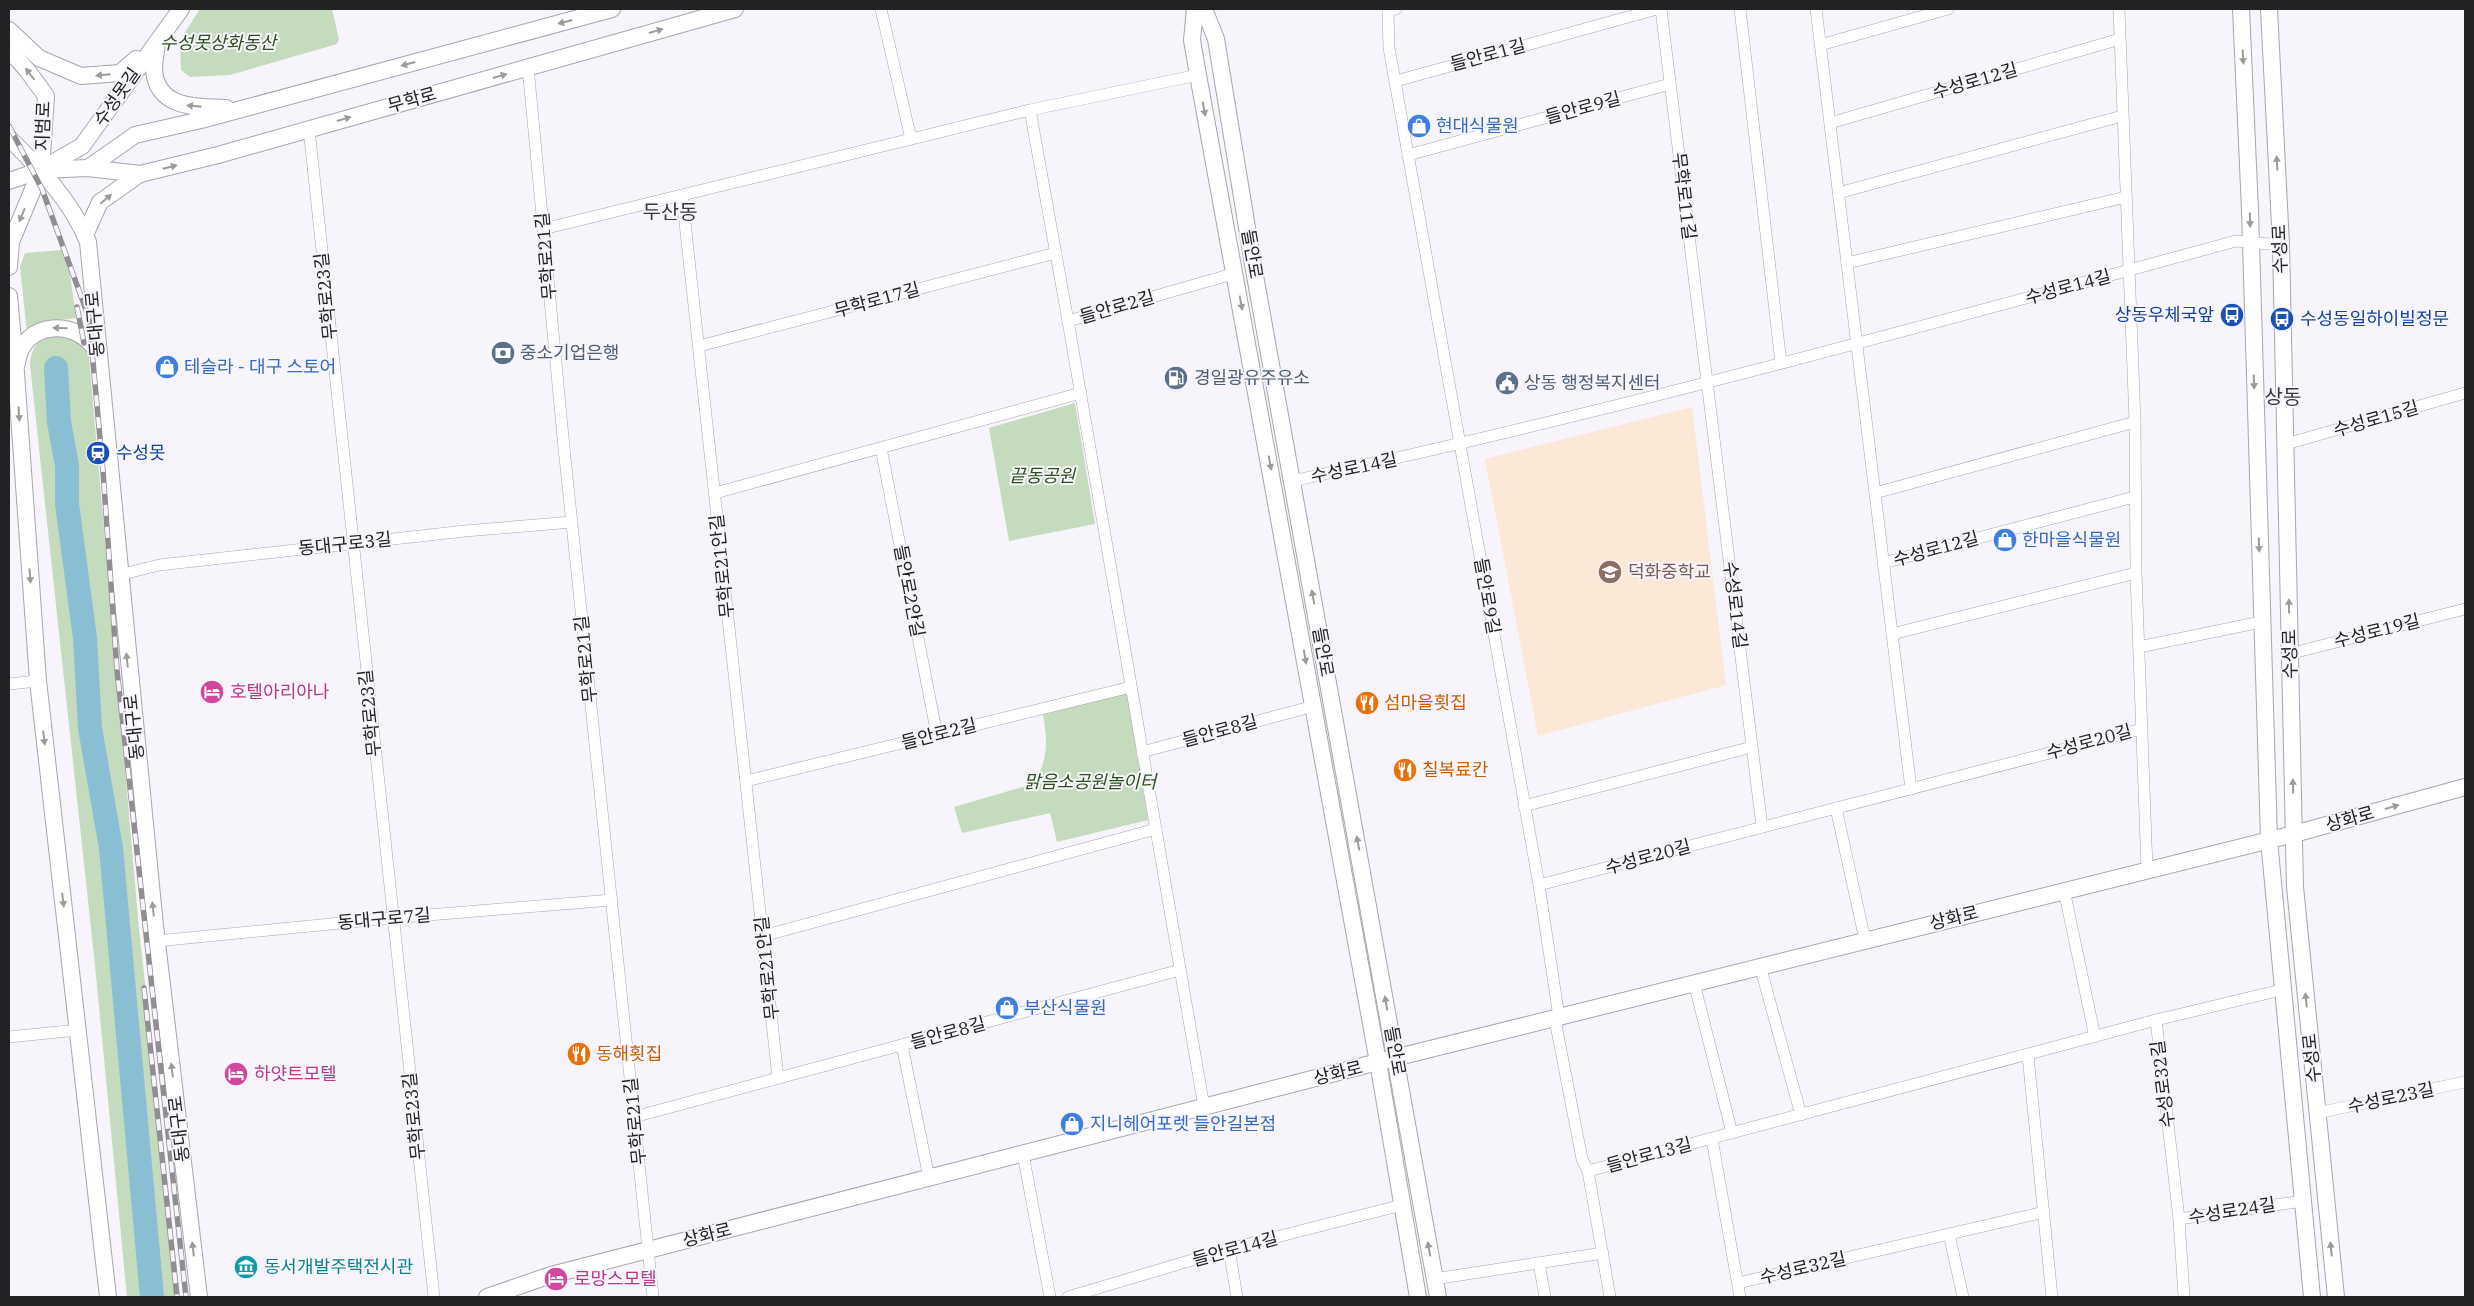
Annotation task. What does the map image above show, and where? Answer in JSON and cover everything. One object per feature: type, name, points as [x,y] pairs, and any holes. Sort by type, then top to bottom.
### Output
[{"type":"main road","name":"수성못길","points":[[41,170],[82,146],[181,9]]},
{"type":"main road","name":"무학로","points":[[88,168],[135,135],[612,9]]},
{"type":"main road","name":"무학로","points":[[9,181],[41,170],[88,168],[140,174],[218,155],[735,9]]},
{"type":"main road","name":"들안로","points":[[1195,9],[1192,40],[1198,75],[1236,273],[1314,706],[1418,1297]]},
{"type":"main road","name":"들안로","points":[[1204,9],[1216,39],[1292,481],[1438,1297]]},
{"type":"main road","name":"수성로","points":[[2241,9],[2269,840],[2281,990],[2312,1297]]},
{"type":"main road","name":"수성로","points":[[2269,9],[2280,245],[2286,444],[2295,887],[2336,1297]]},
{"type":"main road","points":[[9,30],[39,58],[81,76],[120,73],[157,41]]},
{"type":"main road","points":[[157,41],[154,72],[161,89],[172,101],[189,106],[242,108]]},
{"type":"main road","name":"지범로","points":[[9,50],[46,96],[41,170]]},
{"type":"main road","name":"지범로","points":[[9,138],[41,170]]},
{"type":"main road","points":[[9,267],[11,242],[41,170]]},
{"type":"main road","name":"동대구로","points":[[41,170],[78,218],[88,242],[119,575],[157,941],[198,1297]]},
{"type":"main road","points":[[85,235],[100,202],[140,174]]},
{"type":"main road","points":[[9,296],[38,681],[108,1297]]},
{"type":"main road","points":[[16,373],[18,360],[25,344],[34,336],[50,328],[68,328],[79,332],[92,344],[98,354]]},
{"type":"main road","name":"상화로","points":[[487,1297],[551,1275],[1378,1062],[2147,869],[2294,834],[2465,787]]},
{"type":"street","points":[[881,9],[911,139]]},
{"type":"street","points":[[1396,9],[1388,11],[1389,48],[1396,81]]},
{"type":"street","name":"들안로1길","points":[[1396,81],[1659,9]]},
{"type":"street","name":"무학로11길","points":[[1659,9],[1707,382]]},
{"type":"street","points":[[1740,9],[1781,363]]},
{"type":"street","points":[[1816,9],[1911,788]]},
{"type":"street","points":[[1820,45],[1948,9]]},
{"type":"street","points":[[2119,9],[2135,422],[2134,497],[2138,648],[2261,622]]},
{"type":"street","name":"수성로12길","points":[[1830,124],[2120,39]]},
{"type":"street","name":"무학로21길","points":[[528,68],[572,522],[653,1297]]},
{"type":"street","points":[[543,229],[1030,110],[1198,75]]},
{"type":"street","name":"들안로9길","points":[[1396,81],[1524,806]]},
{"type":"street","name":"들안로9길","points":[[1408,154],[1670,84]]},
{"type":"street","points":[[1030,110],[1068,322]]},
{"type":"street","points":[[1838,193],[2122,116]]},
{"type":"street","name":"무학로23길","points":[[309,129],[434,1297]]},
{"type":"street","name":"무학로21안길","points":[[682,195],[778,1078]]},
{"type":"street","points":[[1847,263],[2126,197]]},
{"type":"street","name":"수성로14길","points":[[1292,481],[1460,445],[1857,345],[2236,241],[2280,245]]},
{"type":"street","name":"무학로17길","points":[[699,346],[1056,253]]},
{"type":"street","name":"들안로2길","points":[[1142,752],[1068,322],[1236,273]]},
{"type":"street","name":"수성로14길","points":[[1707,382],[1762,827]]},
{"type":"street","points":[[714,493],[1081,393]]},
{"type":"street","name":"수성로15길","points":[[2286,444],[2465,393]]},
{"type":"street","points":[[1875,493],[2135,422]]},
{"type":"street","name":"들안로2안길","points":[[881,448],[936,735]]},
{"type":"street","name":"수성로12길","points":[[1883,562],[2134,497]]},
{"type":"street","name":"동대구로3길","points":[[119,575],[158,565],[352,543],[572,522]]},
{"type":"street","points":[[1892,634],[2136,573]]},
{"type":"street","name":"수성로19길","points":[[2290,654],[2465,609]]},
{"type":"street","name":"수성로20길","points":[[1539,885],[2142,729],[2138,648]]},
{"type":"street","points":[[9,684],[38,681]]},
{"type":"street","name":"들안로2길","points":[[746,781],[1131,687]]},
{"type":"street","name":"들안로8길","points":[[1142,752],[1314,706]]},
{"type":"street","points":[[2142,729],[2147,869]]},
{"type":"street","points":[[1588,1171],[1582,1159],[1556,1025],[1558,1017],[1539,885],[1524,806],[1752,747]]},
{"type":"street","points":[[1142,752],[1204,1107]]},
{"type":"street","points":[[1836,808],[1865,940]]},
{"type":"street","points":[[763,936],[1156,829]]},
{"type":"street","points":[[2064,890],[2095,1037]]},
{"type":"street","name":"동대구로7길","points":[[157,941],[392,918],[612,900]]},
{"type":"street","points":[[1760,966],[1801,1115]]},
{"type":"street","name":"들안로8길","points":[[634,1117],[1180,970]]},
{"type":"street","points":[[1694,983],[1732,1133]]},
{"type":"street","points":[[2156,1020],[2281,990]]},
{"type":"street","name":"수성로32길","points":[[1712,1138],[2028,1056],[2156,1020],[2179,1219]]},
{"type":"street","points":[[9,1038],[78,1030]]},
{"type":"street","points":[[902,1045],[929,1178]]},
{"type":"street","points":[[2028,1056],[2052,1297]]},
{"type":"street","name":"수성로23길","points":[[2317,1113],[2465,1082]]},
{"type":"street","name":"들안로13길","points":[[1610,1297],[1588,1171],[1712,1138],[1740,1297]]},
{"type":"street","points":[[1023,1154],[1050,1297]]},
{"type":"street","name":"수성로24길","points":[[2184,1297],[2179,1219],[2303,1200]]},
{"type":"street","name":"들안로14길","points":[[1068,1297],[1229,1249],[1402,1205]]},
{"type":"street","name":"수성로32길","points":[[1738,1283],[2044,1212]]},
{"type":"street","points":[[1949,1234],[1963,1297]]},
{"type":"street","points":[[1229,1249],[1237,1297]]},
{"type":"street","points":[[1434,1279],[1603,1253]]},
{"type":"street","points":[[1539,1263],[1545,1297]]},
{"type":"shaded area","name":"덕화중학교","points":[[1692,407],[1726,685],[1538,736],[1485,459]]},
{"type":"green space","name":"수성못상화동산","points":[[200,9],[332,9],[339,39],[337,44],[230,75],[190,77],[181,70],[180,40]]},
{"type":"green space","points":[[62,250],[69,266],[76,318],[40,323],[27,333],[20,267],[25,253]]},
{"type":"green space","points":[[68,335],[84,346],[89,357],[139,929],[180,1297],[127,1297],[95,965],[30,365],[31,356],[37,344],[46,338]]},
{"type":"green space","name":"끝동공원","points":[[1075,403],[1095,524],[1009,541],[989,428]]},
{"type":"green space","name":"맑음소공원놀이터","points":[[1127,692],[1148,820],[1057,842],[1050,813],[962,833],[954,807],[1033,784],[1044,759],[1046,734],[1043,715]]},
{"type":"waterway","points":[[56,368],[59,422],[67,466],[67,504],[85,638],[90,728],[111,848],[152,1297]]},
{"type":"railway","points":[[9,126],[42,189],[89,318],[103,471],[117,670],[186,1297]]},
{"type":"railway","points":[[77,307],[84,343]]},
{"type":"railway","points":[[144,988],[177,1297]]},
{"type":"place","name":"현대식물원","points":[[1419,126]]},
{"type":"place","name":"상동우체국앞","points":[[2232,315]]},
{"type":"place","name":"수성동일하이빌정문","points":[[2282,319]]},
{"type":"place","name":"중소기업은행","points":[[503,353]]},
{"type":"place","name":"테슬라 - 대구 스토어","points":[[167,367]]},
{"type":"place","name":"경일광유주유소","points":[[1176,378]]},
{"type":"place","name":"상동 행정복지센터","points":[[1507,383]]},
{"type":"place","name":"수성못","points":[[98,453]]},
{"type":"place","name":"한마을식물원","points":[[2005,540]]},
{"type":"place","name":"덕화중학교","points":[[1610,572]]},
{"type":"place","name":"호텔아리아나","points":[[212,692]]},
{"type":"place","name":"섬마을횟집","points":[[1367,703]]},
{"type":"place","name":"칠복료칸","points":[[1405,770]]},
{"type":"place","name":"부산식물원","points":[[1007,1008]]},
{"type":"place","name":"동해횟집","points":[[579,1054]]},
{"type":"place","name":"하얏트모텔","points":[[236,1074]]},
{"type":"place","name":"지니헤어포렛 들안길본점","points":[[1072,1124]]},
{"type":"place","name":"동서개발주택전시관","points":[[246,1267]]},
{"type":"place","name":"로망스모텔","points":[[556,1279]]},
{"type":"district","name":"두산동","points":[[670,212]]},
{"type":"district","name":"상동","points":[[2283,397]]}]
